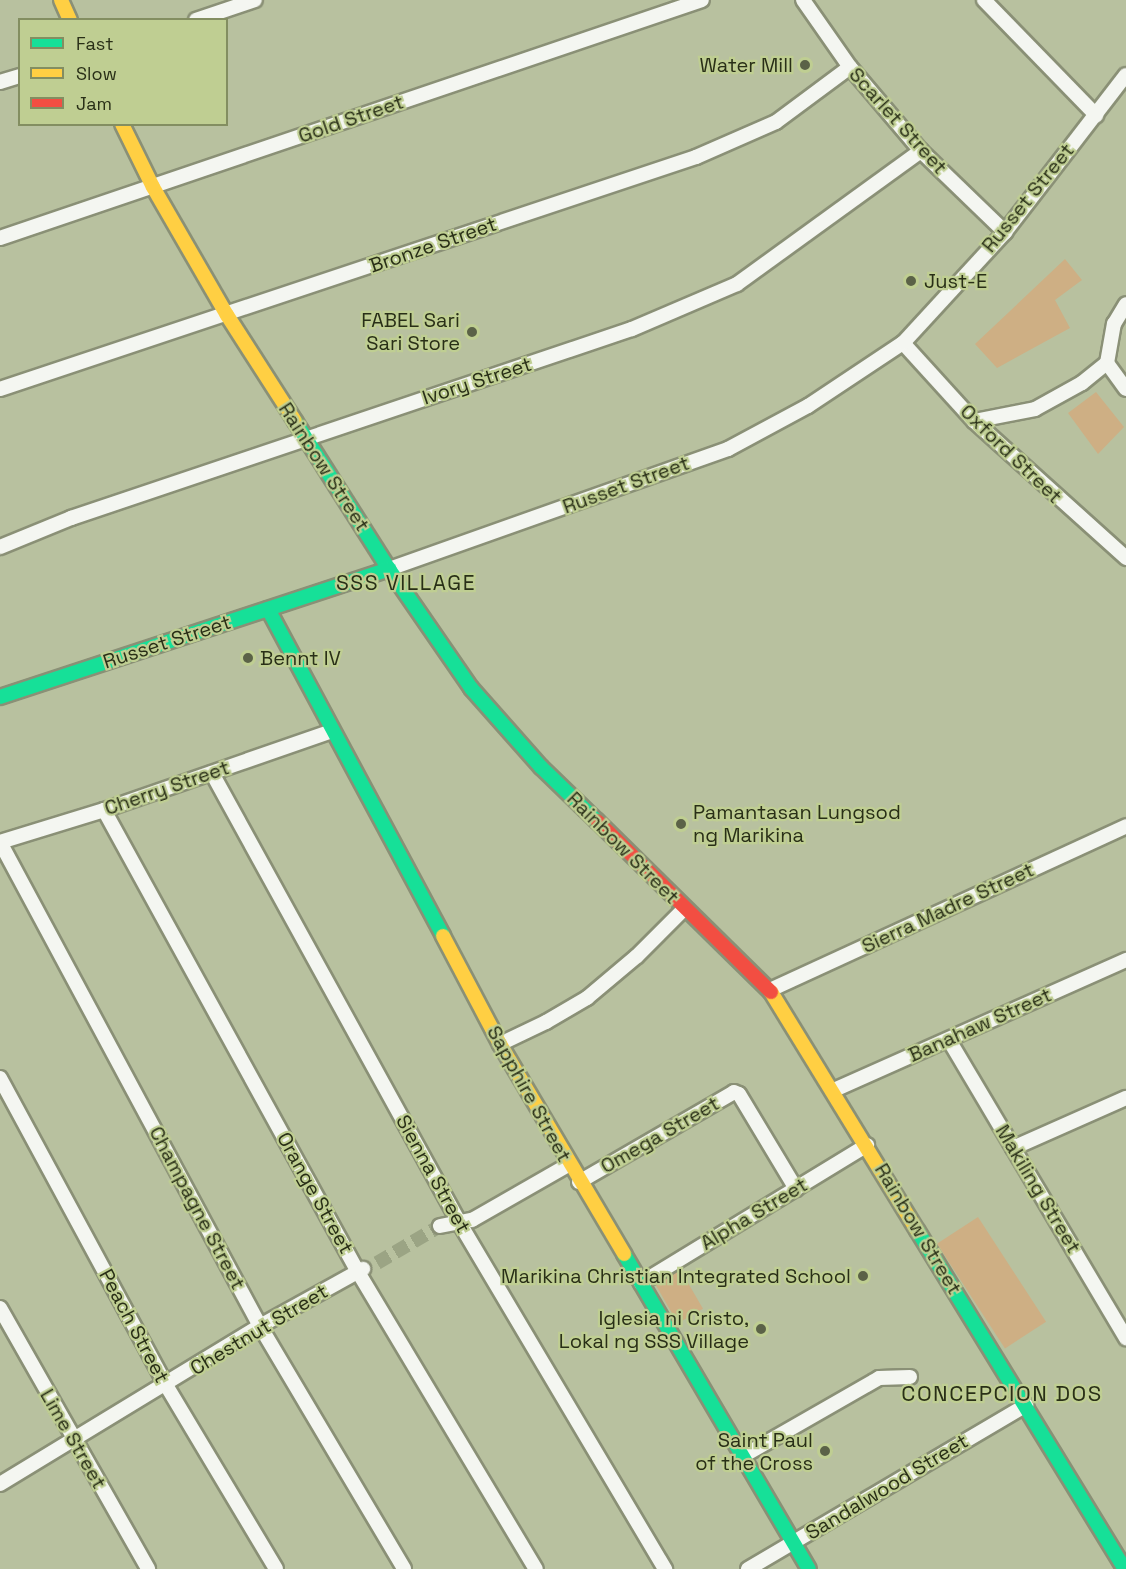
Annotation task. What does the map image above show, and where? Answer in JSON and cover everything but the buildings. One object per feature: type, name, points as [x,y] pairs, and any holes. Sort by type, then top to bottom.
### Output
[{"type":"street","points":[[61,0],[69,18]]},
{"type":"street","points":[[202,18],[255,0]]},
{"type":"street","name":"Gold Street","points":[[0,238],[702,0]]},
{"type":"street","name":"Scarlet Street","points":[[803,0],[850,67],[921,150],[1005,232]]},
{"type":"street","points":[[984,0],[1096,115]]},
{"type":"street","name":"Bronze Street","points":[[0,389],[696,157],[776,122],[850,67]]},
{"type":"street","name":"Russet Street","points":[[0,697],[389,569],[728,449],[808,406],[903,343],[1005,232],[1126,75]]},
{"type":"street","points":[[0,82],[18,77]]},
{"type":"street","name":"Rainbow Street","points":[[123,126],[153,187],[227,315],[389,569],[472,689],[545,771],[684,909],[770,990],[834,1090],[1125,1569]]},
{"type":"street","name":"Ivory Street","points":[[0,547],[71,518],[632,329],[737,284],[921,150]]},
{"type":"street","points":[[974,422],[1035,410],[1082,383],[1107,363],[1114,324],[1126,304]]},
{"type":"street","name":"Oxford Street","points":[[903,343],[974,422],[1126,558]]},
{"type":"street","points":[[1107,363],[1126,389]]},
{"type":"street","name":"Sapphire Street","points":[[268,609],[500,1044],[568,1165],[641,1283],[809,1569]]},
{"type":"street","name":"Cherry Street","points":[[0,842],[104,810],[332,731]]},
{"type":"street","name":"Sienna Street","points":[[212,773],[459,1222],[665,1569]]},
{"type":"street","name":"Orange Street","points":[[104,810],[361,1270],[536,1569]]},
{"type":"street","name":"Sierra Madre Street","points":[[770,990],[1126,826]]},
{"type":"street","name":"Champagne Street","points":[[0,842],[261,1326],[404,1569]]},
{"type":"street","points":[[500,1044],[546,1022],[587,998],[637,956],[684,909]]},
{"type":"street","name":"Banahaw Street","points":[[834,1090],[1126,960]]},
{"type":"street","name":"Makiling Street","points":[[949,1040],[1126,1338]]},
{"type":"street","name":"Peach Street","points":[[0,1078],[166,1385],[276,1569]]},
{"type":"street","name":"Omega Street","points":[[579,1182],[734,1092],[739,1094],[796,1189]]},
{"type":"street","points":[[1013,1148],[1126,1098]]},
{"type":"street","name":"Alpha Street","points":[[641,1283],[867,1145]]},
{"type":"street","points":[[440,1226],[471,1220],[568,1165]]},
{"type":"street","name":"Chestnut Street","points":[[0,1484],[74,1442],[261,1326],[361,1270]]},
{"type":"street","name":"Lime Street","points":[[0,1308],[148,1569]]},
{"type":"street","points":[[743,1456],[879,1378],[910,1377]]},
{"type":"street","name":"Sandalwood Street","points":[[748,1569],[1026,1405]]},
{"type":"shaded area","points":[[1065,259],[1082,280],[1055,300],[1070,328],[997,368],[975,344]]},
{"type":"shaded area","points":[[1096,392],[1124,427],[1098,454],[1068,413]]},
{"type":"shaded area","points":[[978,1217],[1046,1322],[1005,1349],[937,1244]]},
{"type":"shaded area","points":[[680,1269],[703,1309],[678,1323],[655,1284]]},
{"type":"tunnel","points":[[377,1263],[440,1226]]},
{"type":"traffic: fast","points":[[295,421],[389,569],[471,688],[541,767],[597,821]]},
{"type":"traffic: fast","points":[[0,697],[389,569]]},
{"type":"traffic: fast","points":[[268,609],[443,936]]},
{"type":"traffic: fast","points":[[917,1230],[1125,1569]]},
{"type":"traffic: fast","points":[[624,1254],[809,1569]]},
{"type":"traffic: slow","points":[[61,0],[69,18]]},
{"type":"traffic: slow","points":[[123,126],[153,187],[227,315],[295,421]]},
{"type":"traffic: slow","points":[[443,936],[500,1044],[624,1254]]},
{"type":"traffic: slow","points":[[771,992],[917,1230]]},
{"type":"traffic: jam","points":[[597,821],[771,992]]},
{"type":"place","name":"Water Mill","points":[[805,65]]},
{"type":"place","name":"Just-E","points":[[911,281]]},
{"type":"place","name":"FABEL Sari Sari Store","points":[[472,332]]},
{"type":"place","name":"Bennt IV","points":[[248,658]]},
{"type":"place","name":"Pamantasan Lungsod ng Marikina","points":[[681,824]]},
{"type":"place","name":"Marikina Christian Integrated School","points":[[863,1276]]},
{"type":"place","name":"Iglesia ni Cristo, Lokal ng SSS Village","points":[[761,1329]]},
{"type":"place","name":"Saint Paul of the Cross","points":[[825,1451]]},
{"type":"district","name":"SSS VILLAGE","points":[[406,583]]},
{"type":"district","name":"CONCEPCION DOS","points":[[1002,1394]]}]
